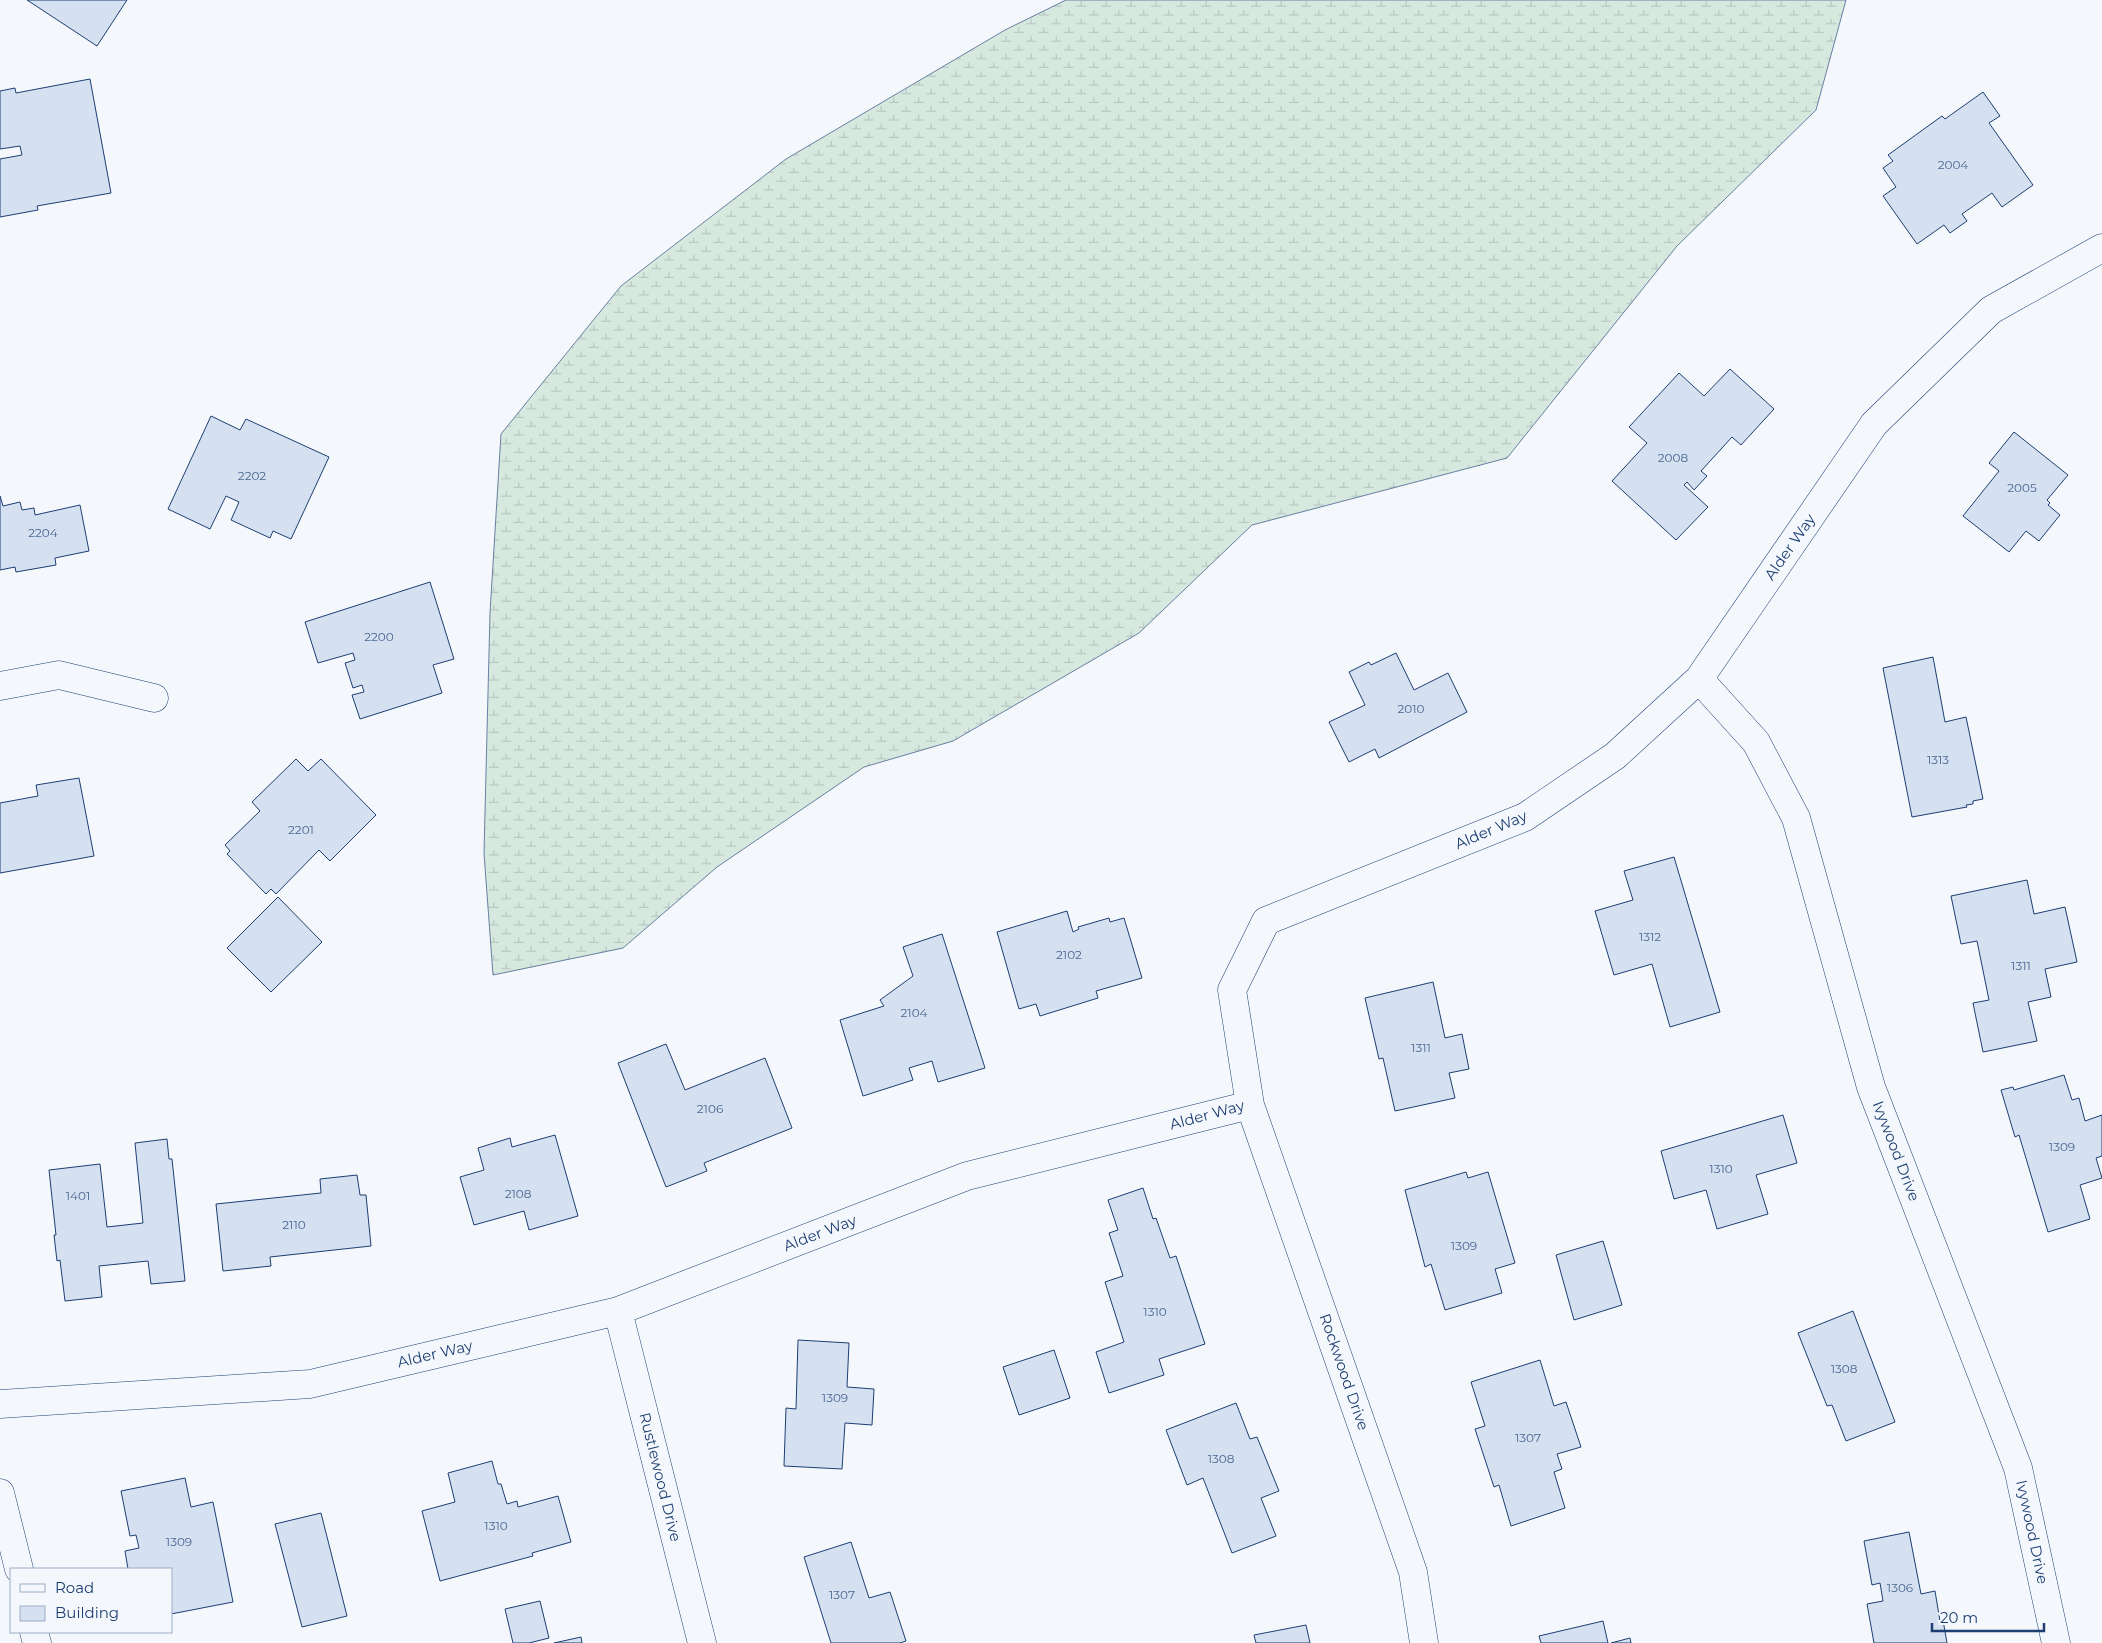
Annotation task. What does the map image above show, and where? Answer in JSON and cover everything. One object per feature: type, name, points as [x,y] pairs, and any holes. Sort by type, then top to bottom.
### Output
[{"type":"street","name":"Alder Way","points":[[0,1404],[310,1384],[618,1311],[967,1176],[1250,1105],[1232,990],[1266,922],[1525,817],[1615,756],[1700,678],[1874,424],[1991,310],[2102,248]]},
{"type":"street","points":[[0,686],[59,675],[154,698]]},
{"type":"street","name":"Ivywood Drive","points":[[1700,678],[1756,742],[1796,818],[1871,1088],[2018,1468],[2056,1643]]},
{"type":"street","name":"Rockwood Drive","points":[[1250,1105],[1413,1572],[1424,1643]]},
{"type":"street","name":"Rustlewood Drive","points":[[618,1311],[702,1643]]},
{"type":"street","points":[[0,1492],[19,1568]]},
{"type":"green space","points":[[1066,0],[1846,0],[1816,110],[1677,246],[1507,458],[1252,525],[1139,633],[953,741],[864,767],[717,867],[623,948],[493,975],[484,853],[490,613],[501,434],[621,286],[786,159],[1005,30]]},
{"type":"building","points":[[27,0],[127,0],[97,46]]},
{"type":"building","points":[[90,79],[111,193],[37,206],[38,210],[0,217],[0,159],[22,155],[20,146],[0,149],[0,91],[15,88],[16,93]]},
{"type":"building","points":[[1983,92],[2000,116],[1989,123],[2033,185],[2002,207],[1992,193],[1962,214],[1967,221],[1950,233],[1944,225],[1917,244],[1883,196],[1896,187],[1883,168],[1893,161],[1888,155],[1942,116],[1945,119]]},
{"type":"building","points":[[1730,369],[1774,409],[1741,445],[1732,437],[1701,471],[1707,476],[1694,490],[1687,482],[1684,485],[1708,507],[1676,540],[1612,481],[1647,443],[1629,427],[1679,373],[1704,396]]},
{"type":"building","points":[[211,416],[240,430],[246,419],[329,457],[291,539],[273,531],[270,538],[231,520],[239,502],[226,496],[210,529],[168,509]]},
{"type":"building","points":[[2014,432],[2068,475],[2047,500],[2050,503],[2048,505],[2060,515],[2039,541],[2026,531],[2009,552],[1963,516],[1999,471],[1989,463]]},
{"type":"building","points":[[0,496],[3,506],[20,502],[22,510],[34,508],[35,515],[80,505],[89,551],[55,558],[56,565],[16,572],[15,567],[0,570]]},
{"type":"building","points":[[430,582],[454,659],[433,665],[442,693],[360,719],[352,695],[364,692],[362,685],[353,688],[345,663],[355,660],[353,653],[318,663],[305,622]]},
{"type":"building","points":[[1396,653],[1414,690],[1448,673],[1467,712],[1379,758],[1375,749],[1349,762],[1329,722],[1365,705],[1349,672],[1369,662],[1371,665]]},
{"type":"building","points":[[1933,657],[1945,722],[1966,717],[1983,799],[1973,801],[1973,804],[1966,805],[1967,807],[1912,817],[1883,668]]},
{"type":"building","points":[[296,759],[308,771],[321,759],[376,815],[330,861],[319,850],[276,894],[271,889],[266,894],[227,854],[230,851],[225,845],[260,811],[252,802]]},
{"type":"building","points":[[79,778],[94,856],[0,873],[0,803],[38,796],[36,785]]},
{"type":"building","points":[[1674,857],[1720,1012],[1670,1027],[1652,964],[1614,975],[1595,911],[1633,900],[1624,871]]},
{"type":"building","points":[[2027,880],[2034,914],[2065,907],[2077,962],[2045,969],[2051,997],[2028,1002],[2037,1041],[1983,1052],[1973,1003],[1989,1000],[1977,941],[1961,944],[1951,896]]},
{"type":"building","points":[[278,897],[322,942],[271,992],[227,948]]},
{"type":"building","points":[[1067,911],[1073,932],[1079,929],[1078,927],[1109,918],[1110,922],[1124,918],[1142,978],[1096,991],[1098,998],[1040,1016],[1036,1004],[1019,1009],[997,932]]},
{"type":"building","points":[[942,934],[985,1068],[938,1082],[932,1061],[909,1068],[913,1080],[863,1096],[840,1020],[884,1006],[880,1000],[913,976],[903,947]]},
{"type":"building","points":[[1433,982],[1445,1038],[1462,1034],[1469,1069],[1449,1073],[1455,1098],[1395,1111],[1383,1058],[1379,1059],[1365,998]]},
{"type":"building","points":[[666,1044],[685,1090],[765,1058],[792,1128],[704,1163],[707,1171],[666,1187],[618,1063]]},
{"type":"building","points":[[2064,1075],[2072,1100],[2079,1098],[2085,1121],[2102,1115],[2102,1156],[2096,1158],[2102,1178],[2080,1185],[2090,1219],[2048,1232],[2019,1135],[2015,1137],[2001,1090],[2013,1087],[2014,1090]]},
{"type":"building","points":[[1783,1115],[1797,1163],[1756,1175],[1768,1214],[1717,1229],[1706,1190],[1674,1199],[1661,1151]]},
{"type":"building","points":[[555,1135],[578,1216],[529,1230],[524,1211],[474,1225],[460,1177],[484,1170],[478,1148],[510,1138],[512,1147]]},
{"type":"building","points":[[167,1139],[169,1159],[172,1159],[185,1281],[151,1284],[148,1261],[99,1266],[102,1297],[65,1301],[60,1260],[57,1261],[49,1170],[100,1164],[107,1227],[143,1223],[135,1143]]},
{"type":"building","points":[[1466,1172],[1468,1178],[1488,1172],[1515,1263],[1495,1269],[1502,1293],[1445,1310],[1431,1264],[1425,1267],[1405,1190]]},
{"type":"building","points":[[357,1175],[360,1195],[366,1195],[371,1246],[270,1257],[271,1266],[223,1271],[216,1204],[321,1193],[320,1179]]},
{"type":"building","points":[[1143,1188],[1153,1219],[1156,1218],[1170,1258],[1176,1256],[1205,1344],[1159,1359],[1164,1375],[1109,1393],[1096,1352],[1124,1342],[1105,1282],[1123,1276],[1109,1233],[1118,1230],[1108,1200]]},
{"type":"building","points":[[1603,1241],[1622,1305],[1574,1320],[1556,1255]]},
{"type":"building","points":[[1853,1311],[1895,1422],[1846,1441],[1832,1405],[1827,1406],[1798,1333]]},
{"type":"building","points":[[798,1340],[849,1343],[847,1387],[874,1389],[872,1425],[845,1423],[842,1469],[784,1466],[786,1408],[796,1409]]},
{"type":"building","points":[[1054,1350],[1070,1398],[1019,1415],[1003,1367]]},
{"type":"building","points":[[1540,1360],[1554,1406],[1566,1402],[1581,1447],[1557,1454],[1562,1469],[1554,1472],[1565,1508],[1511,1526],[1499,1485],[1494,1487],[1475,1429],[1485,1426],[1471,1382]]},
{"type":"building","points":[[1236,1403],[1250,1439],[1257,1437],[1279,1491],[1261,1498],[1276,1536],[1232,1553],[1203,1478],[1187,1485],[1166,1430]]},
{"type":"building","points":[[492,1461],[498,1484],[501,1484],[507,1504],[517,1501],[518,1507],[558,1496],[571,1542],[532,1553],[533,1556],[440,1581],[422,1511],[455,1502],[448,1473]]},
{"type":"building","points":[[185,1478],[191,1507],[213,1502],[233,1602],[172,1614],[172,1568],[128,1568],[125,1551],[139,1548],[136,1535],[130,1536],[121,1491]]},
{"type":"building","points":[[321,1513],[347,1616],[302,1627],[275,1524]]},
{"type":"building","points":[[1909,1532],[1921,1594],[1935,1591],[1940,1621],[1943,1620],[1947,1643],[1874,1643],[1867,1604],[1883,1601],[1880,1583],[1872,1585],[1864,1541]]},
{"type":"building","points":[[851,1542],[869,1598],[890,1592],[906,1641],[900,1643],[831,1643],[804,1557]]},
{"type":"building","points":[[540,1601],[549,1638],[529,1643],[513,1643],[505,1609]]},
{"type":"building","points":[[1603,1621],[1608,1643],[1541,1643],[1539,1636]]},
{"type":"building","points":[[1306,1625],[1310,1643],[1256,1643],[1254,1635]]},
{"type":"building","points":[[581,1637],[582,1643],[554,1643]]},
{"type":"building","points":[[1630,1638],[1631,1643],[1611,1643]]}]
